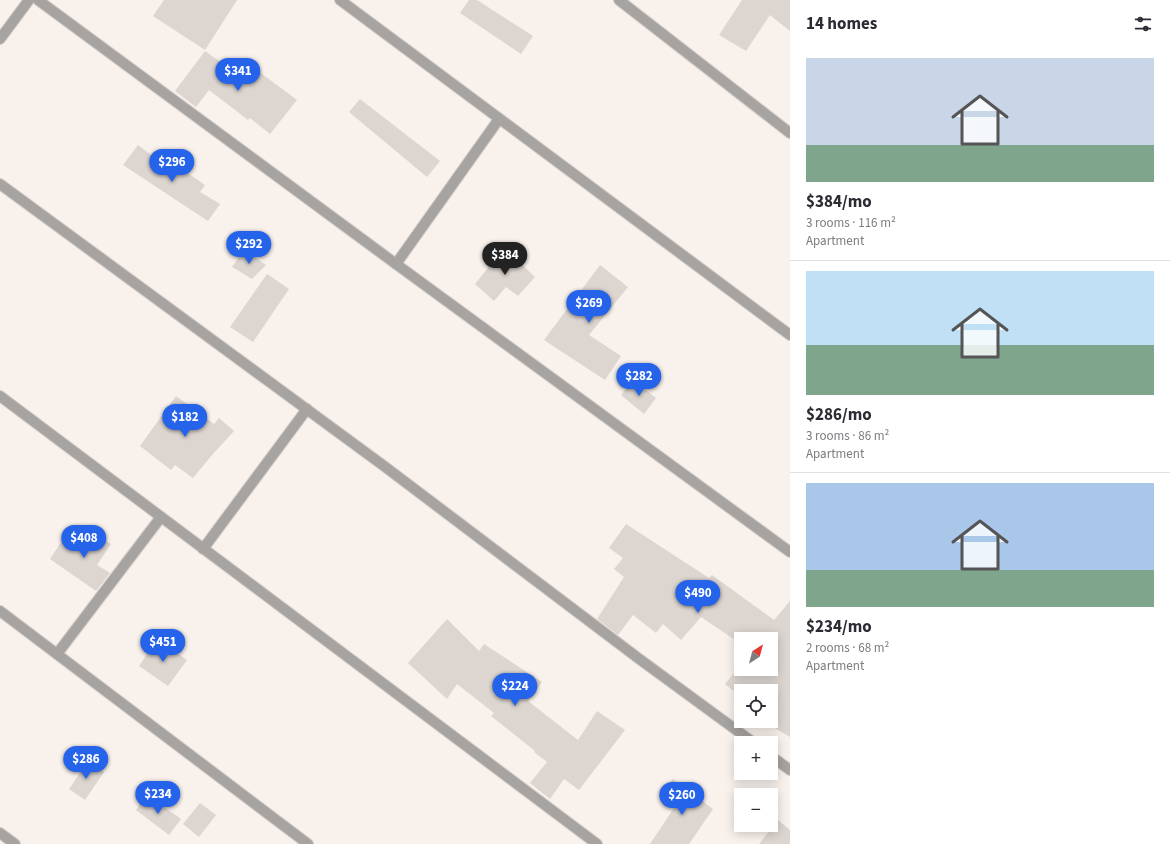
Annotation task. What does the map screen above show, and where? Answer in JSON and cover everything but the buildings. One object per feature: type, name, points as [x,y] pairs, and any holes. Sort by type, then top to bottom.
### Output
[{"type":"street","points":[[0,39],[29,0]]},
{"type":"street","points":[[38,0],[790,552]]},
{"type":"street","points":[[340,0],[790,336]]},
{"type":"street","points":[[619,0],[790,133]]},
{"type":"street","points":[[396,264],[499,119]]},
{"type":"street","points":[[0,184],[307,409],[638,658],[744,736]]},
{"type":"street","points":[[0,396],[597,844]]},
{"type":"street","points":[[203,548],[307,409]]},
{"type":"street","points":[[57,654],[162,517]]},
{"type":"street","points":[[0,611],[308,844]]},
{"type":"street","points":[[778,761],[790,770]]},
{"type":"street","points":[[0,833],[15,844]]}]
